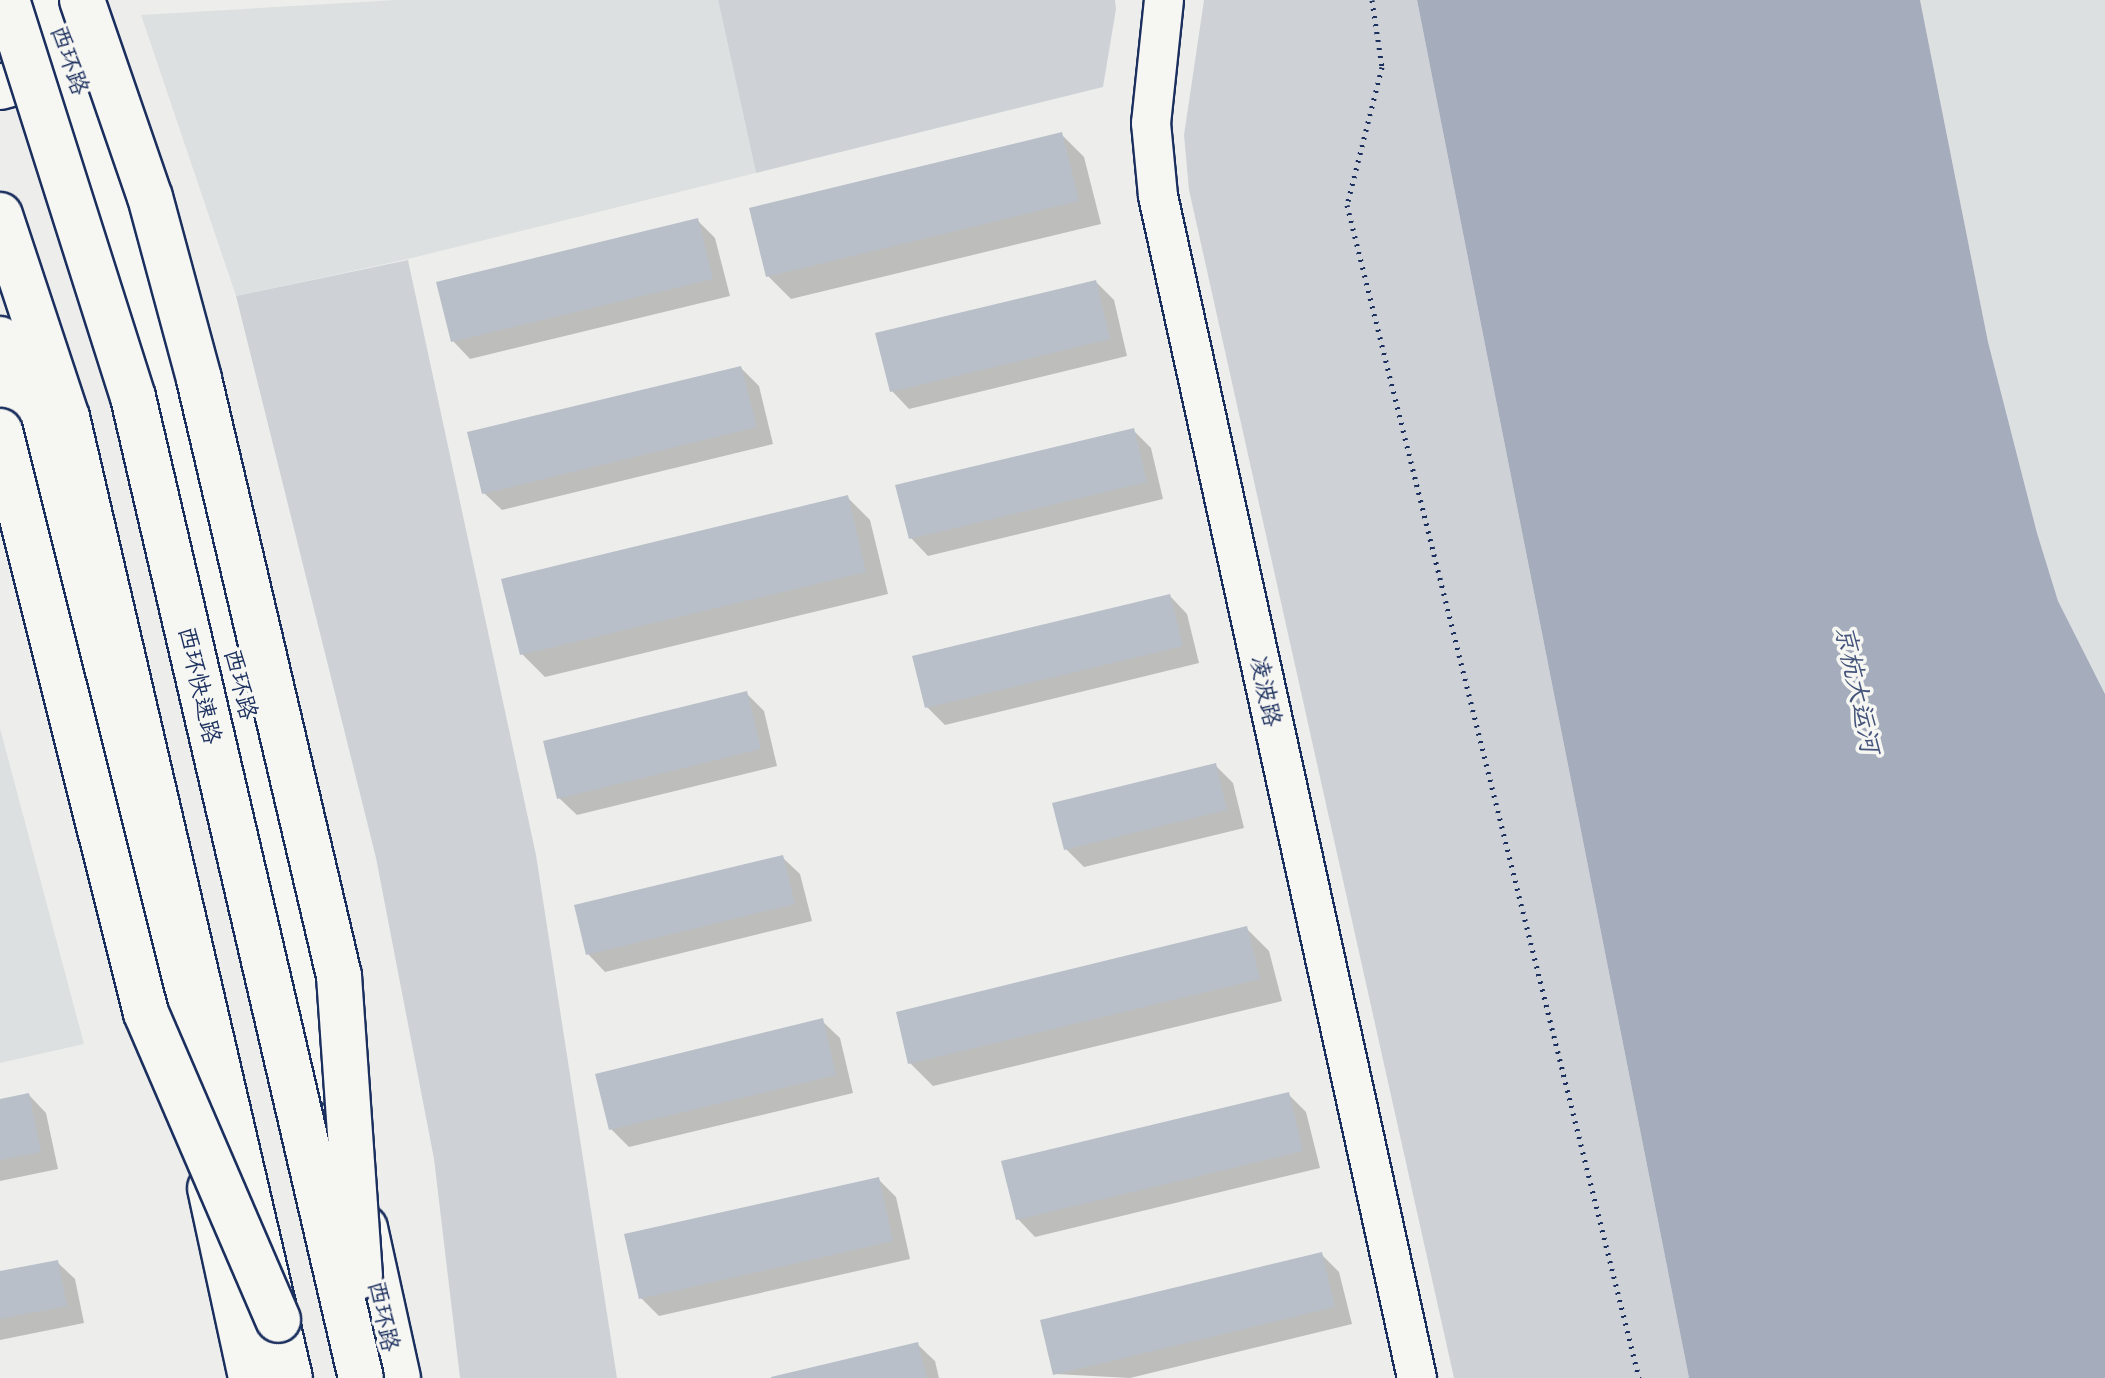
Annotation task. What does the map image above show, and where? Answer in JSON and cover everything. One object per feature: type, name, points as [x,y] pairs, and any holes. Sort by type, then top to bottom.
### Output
[{"type":"main road","name":"西环快速路","points":[[7,0],[133,397],[364,1378]]},
{"type":"main road","name":"西环路","points":[[49,0],[119,204],[168,383],[297,919],[398,1378]]},
{"type":"main road","points":[[82,0],[150,197],[195,364],[339,976],[364,1378]]},
{"type":"main road","points":[[0,87],[72,67]]},
{"type":"main road","points":[[0,215],[67,417],[290,1378]]},
{"type":"main road","points":[[0,339],[27,420],[157,942],[251,1378]]},
{"type":"main road","points":[[0,431],[146,1013],[278,1320]]},
{"type":"street","name":"凌波路","points":[[1164,0],[1151,123],[1158,196],[1417,1378]]},
{"type":"path","points":[[1372,0],[1382,67],[1347,205],[1639,1378]]},
{"type":"shaded area","points":[[395,0],[718,0],[756,173],[408,259],[236,296],[141,15]]},
{"type":"shaded area","points":[[718,0],[1115,0],[1116,9],[1103,87],[756,173]]},
{"type":"shaded area","points":[[1204,0],[1417,0],[1689,1378],[1454,1378],[1189,190],[1184,135]]},
{"type":"shaded area","points":[[1920,0],[2105,0],[2105,694],[2058,601],[2037,533],[1988,342]]},
{"type":"shaded area","points":[[408,260],[536,855],[617,1378],[460,1378],[434,1159],[376,858],[236,296]]},
{"type":"shaded area","points":[[0,728],[84,1044],[0,1063]]},
{"type":"water","name":"京杭大运河","points":[[1417,0],[1920,0],[1988,342],[2037,533],[2058,601],[2105,694],[2105,1378],[1689,1378]]},
{"type":"building","points":[[1062,132],[1079,201],[766,277],[749,208]]},
{"type":"building","points":[[698,218],[713,279],[451,342],[436,282]]},
{"type":"building","points":[[1096,280],[1110,339],[890,392],[875,333]]},
{"type":"building","points":[[741,366],[757,427],[482,494],[467,432]]},
{"type":"building","points":[[1134,428],[1147,482],[909,539],[895,485]]},
{"type":"building","points":[[848,495],[866,572],[520,655],[501,579]]},
{"type":"building","points":[[1170,594],[1183,646],[925,708],[912,656]]},
{"type":"building","points":[[747,691],[761,749],[557,799],[543,741]]},
{"type":"building","points":[[1216,763],[1227,810],[1064,850],[1052,803]]},
{"type":"building","points":[[783,855],[795,904],[586,955],[574,905]]},
{"type":"building","points":[[1247,926],[1260,979],[908,1064],[896,1012]]},
{"type":"building","points":[[823,1018],[836,1075],[609,1130],[595,1074]]},
{"type":"building","points":[[1289,1092],[1303,1151],[1016,1220],[1001,1161]]},
{"type":"building","points":[[29,1093],[41,1152],[0,1160],[0,1099]]},
{"type":"building","points":[[879,1177],[893,1241],[639,1299],[624,1234]]},
{"type":"building","points":[[1322,1252],[1335,1307],[1053,1375],[1040,1320]]},
{"type":"building","points":[[58,1260],[67,1306],[0,1319],[0,1271]]},
{"type":"building","points":[[918,1342],[927,1378],[771,1378],[771,1377]]}]
